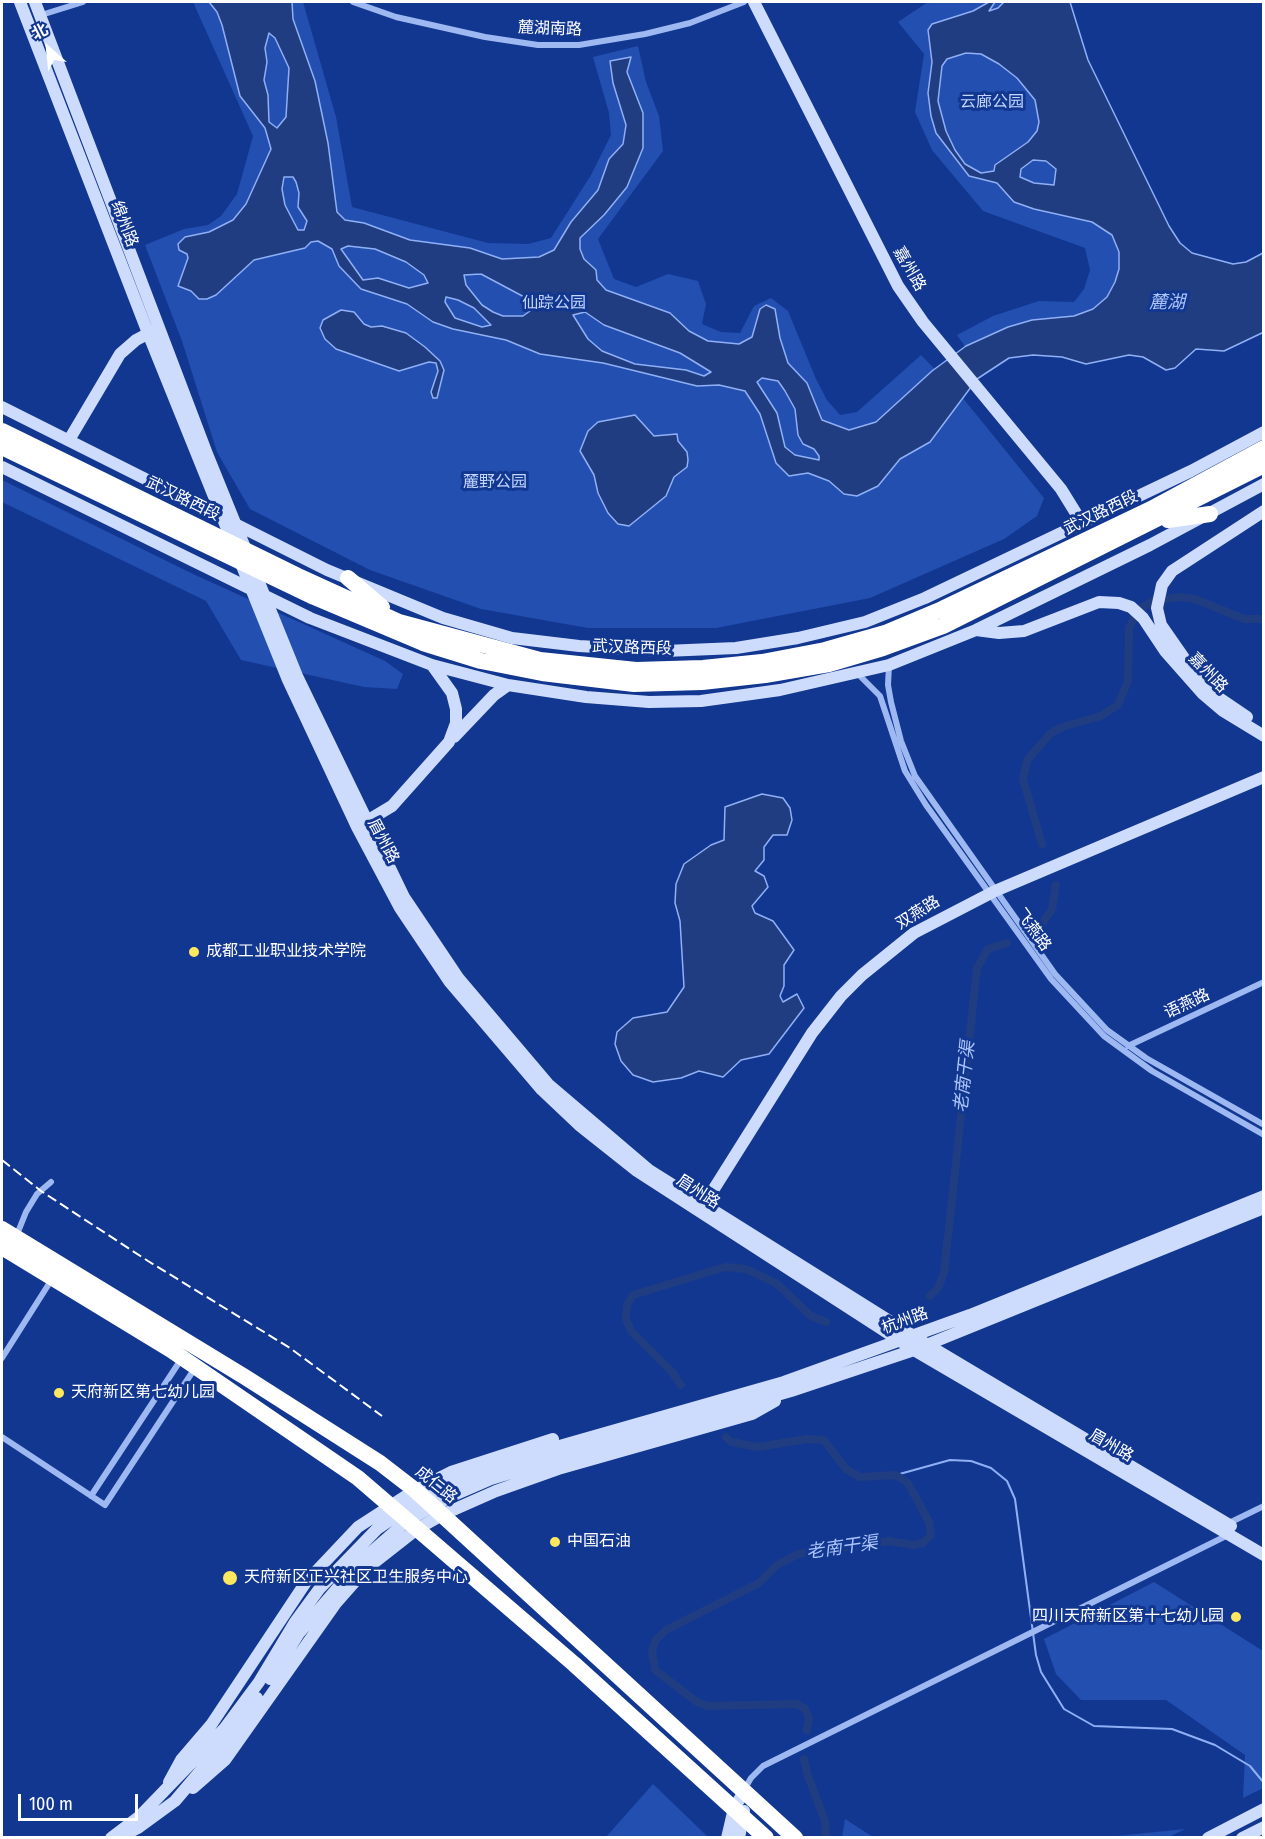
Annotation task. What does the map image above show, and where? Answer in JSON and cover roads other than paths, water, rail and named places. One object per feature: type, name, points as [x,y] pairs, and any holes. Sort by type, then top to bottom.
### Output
[{"type":"highway","name":"武汉路西段","points":[[2,431],[298,576],[399,622],[540,660],[636,669],[703,668],[762,662],[825,650],[885,633],[942,609],[1151,508],[1263,448]]},
{"type":"highway","name":"武汉路西段","points":[[2,447],[314,597],[423,644],[481,661],[542,673],[634,684],[702,682],[765,675],[829,664],[883,648],[943,626],[1155,522],[1263,465]]},
{"type":"highway","points":[[1155,522],[1210,514]]},
{"type":"highway","points":[[348,578],[399,622]]},
{"type":"highway","name":"成仁路","points":[[6,1238],[358,1478],[574,1664],[766,1838]]},
{"type":"highway","name":"成仁路","points":[[56,1272],[245,1377],[380,1463],[444,1514],[795,1838]]},
{"type":"main road","name":"绵州路","points":[[20,2],[292,678],[362,824],[404,897],[459,979],[548,1084],[649,1170],[702,1209]]},
{"type":"main road","name":"绵州路","points":[[35,2],[154,331]]},
{"type":"main road","name":"嘉州路","points":[[754,2],[898,286],[923,322],[1061,489],[1082,523]]},
{"type":"main road","points":[[69,440],[120,354],[136,340],[154,331]]},
{"type":"main road","points":[[2,407],[348,578],[443,618],[512,638],[579,646],[665,651],[736,648],[798,638],[865,622],[925,598],[1191,471],[1263,432]]},
{"type":"main road","points":[[2,467],[310,618],[432,665],[508,685],[586,697],[649,702],[701,701],[780,690],[889,665],[976,630],[1210,514],[1263,484]]},
{"type":"main road","points":[[1263,511],[1184,560],[1167,577],[1159,592],[1157,608],[1161,624],[1193,671],[1219,698],[1263,727]]},
{"type":"main road","name":"嘉州路","points":[[976,630],[999,633],[1024,631],[1099,602],[1119,603],[1131,607],[1143,618],[1165,651],[1203,694],[1223,711],[1263,736]]},
{"type":"main road","points":[[432,665],[452,693],[456,709],[456,723],[449,742]]},
{"type":"main road","points":[[362,824],[392,806],[494,695],[508,685]]},
{"type":"main road","name":"双燕路","points":[[702,1209],[812,1033],[841,996],[881,958],[914,933],[992,892],[1263,777]]},
{"type":"main road","name":"杭州路","points":[[787,1387],[898,1340],[1263,1196]]},
{"type":"main road","name":"杭州路","points":[[262,1684],[294,1622],[320,1588],[377,1529],[399,1512],[449,1484],[914,1350],[1263,1208]]},
{"type":"main road","points":[[702,1209],[914,1335],[1228,1529],[1263,1546]]},
{"type":"main road","name":"眉州路","points":[[702,1209],[914,1350],[1228,1529],[1263,1555]]},
{"type":"main road","points":[[163,1793],[181,1760],[211,1725],[306,1582],[358,1527],[390,1504],[451,1472],[547,1441],[749,1383],[787,1387]]},
{"type":"main road","points":[[118,1838],[138,1828],[208,1778],[225,1760],[308,1640],[366,1569],[417,1529],[444,1514],[558,1469],[752,1414],[787,1387]]},
{"type":"main road","points":[[111,1838],[140,1816],[163,1793],[224,1729],[262,1684]]},
{"type":"main road","points":[[175,1801],[231,1736],[262,1684]]},
{"type":"main road","points":[[739,1838],[739,1814],[744,1792]]},
{"type":"main road","points":[[1208,1838],[1263,1809]]},
{"type":"main road","points":[[727,1838],[739,1814]]},
{"type":"main road","points":[[1242,1838],[1263,1827]]},
{"type":"street","points":[[27,19],[83,2]]},
{"type":"street","name":"麓湖南路","points":[[353,2],[396,17],[485,37],[538,45],[602,42],[645,34],[690,23],[744,2]]},
{"type":"street","name":"飞燕路","points":[[889,665],[888,686],[891,702],[901,741],[915,776],[992,892]]},
{"type":"street","name":"飞燕路","points":[[858,673],[880,696],[906,771],[915,788],[1055,974],[1107,1030],[1152,1071],[1263,1135]]},
{"type":"street","name":"语燕路","points":[[1126,1048],[1263,982]]},
{"type":"street","name":"飞燕路","points":[[1126,1048],[1263,1125]]},
{"type":"street","points":[[6,1238],[37,1194],[51,1182]]},
{"type":"street","points":[[2,1358],[56,1272]]},
{"type":"street","points":[[91,1496],[189,1362]]},
{"type":"street","points":[[2,1437],[105,1505],[189,1362]]},
{"type":"street","points":[[744,1792],[751,1778],[763,1766],[1047,1624],[1228,1529],[1263,1506]]},
{"type":"water","name":"麓湖","points":[[209,2],[292,2],[293,19],[315,81],[328,143],[337,212],[345,220],[364,223],[410,240],[470,248],[502,259],[539,257],[554,250],[571,222],[598,190],[609,159],[623,144],[626,125],[613,83],[610,61],[631,57],[627,72],[643,113],[643,148],[627,187],[604,215],[580,238],[580,249],[584,259],[596,270],[597,280],[606,290],[670,313],[689,331],[708,341],[739,344],[752,337],[760,309],[766,305],[775,309],[780,338],[788,363],[807,383],[822,420],[849,430],[876,422],[932,371],[966,346],[1008,327],[1032,320],[1074,316],[1093,309],[1107,297],[1115,282],[1119,269],[1119,252],[1112,235],[1092,222],[1034,209],[1014,202],[997,183],[969,176],[936,133],[931,116],[928,93],[932,62],[928,30],[932,24],[973,11],[989,2],[995,2],[989,11],[998,8],[1004,2],[1070,2],[1088,60],[1169,226],[1180,243],[1192,253],[1233,264],[1246,262],[1263,253],[1264,332],[1224,351],[1196,349],[1175,368],[1166,370],[1143,357],[1129,355],[1086,364],[1062,357],[1033,355],[1009,358],[977,379],[930,442],[900,459],[878,486],[857,496],[844,494],[829,481],[808,473],[789,476],[776,463],[760,414],[745,391],[719,385],[697,386],[603,363],[540,354],[506,340],[453,329],[433,322],[407,304],[361,289],[339,266],[332,249],[318,241],[311,242],[305,248],[254,260],[216,295],[207,299],[199,299],[191,291],[178,286],[188,258],[187,254],[179,250],[178,244],[185,237],[209,232],[233,220],[246,204],[271,149],[265,128],[240,96],[217,12]],"holes":[[[269,33],[275,38],[289,68],[286,117],[277,128],[269,122],[268,95],[264,80],[267,62],[265,48]],[[966,53],[981,54],[1017,78],[1035,100],[1039,122],[1037,131],[1028,142],[995,165],[994,171],[981,173],[965,164],[955,150],[946,131],[938,101],[942,66],[947,59]],[[1033,160],[1046,161],[1056,169],[1054,185],[1034,183],[1020,177],[1021,169]],[[284,177],[293,177],[299,193],[298,207],[307,221],[304,230],[298,230],[285,205],[282,189]],[[348,246],[375,249],[406,262],[424,275],[428,283],[409,288],[378,278],[363,280],[341,249]],[[481,274],[537,306],[523,316],[503,316],[482,305],[466,285],[464,275]],[[446,297],[474,308],[491,325],[482,327],[455,318],[445,302]],[[585,312],[604,325],[680,353],[711,372],[704,376],[686,370],[635,364],[602,351],[588,339],[573,315]],[[762,378],[778,381],[785,391],[795,409],[798,435],[803,444],[814,449],[819,460],[795,455],[785,447],[777,413],[757,382]]]},
{"type":"water","points":[[341,310],[354,312],[364,324],[371,327],[382,326],[406,333],[425,347],[440,361],[444,370],[437,398],[433,398],[431,392],[438,371],[436,363],[429,362],[399,371],[336,349],[325,339],[320,328],[323,320]]},
{"type":"water","points":[[635,415],[654,436],[677,434],[678,441],[687,452],[688,460],[687,467],[674,477],[666,496],[629,526],[618,524],[608,513],[598,493],[594,475],[580,451],[588,431],[598,422]]},
{"type":"water","points":[[762,794],[783,798],[790,808],[792,820],[787,835],[773,835],[764,847],[764,860],[755,871],[764,876],[768,887],[752,906],[755,913],[773,921],[794,950],[784,965],[784,986],[780,996],[783,1002],[797,994],[804,1008],[769,1054],[741,1060],[723,1077],[699,1071],[681,1078],[653,1082],[633,1075],[621,1061],[615,1044],[617,1032],[633,1018],[667,1012],[684,987],[680,921],[675,903],[676,884],[684,864],[711,845],[724,840],[725,807]]},
{"type":"waterway","name":"老南干渠","points":[[1042,844],[1023,779],[1027,760],[1050,734],[1062,727],[1101,716],[1118,705],[1128,681],[1129,628],[1138,610],[1153,601],[1178,597],[1195,599],[1244,619],[1264,619]]},
{"type":"waterway","name":"老南干渠","points":[[1040,927],[1052,909],[1056,885]]},
{"type":"waterway","name":"老南干渠","points":[[930,1296],[938,1288],[944,1273],[977,968],[988,949],[1007,943]]},
{"type":"waterway","name":"老南干渠","points":[[681,1385],[672,1372],[631,1331],[626,1319],[627,1305],[633,1295],[725,1267],[746,1269],[776,1283],[811,1316],[826,1322]]},
{"type":"waterway","name":"老南干渠","points":[[726,1437],[731,1442],[758,1447],[807,1439],[824,1440],[846,1469],[860,1477],[896,1475],[908,1483],[929,1522],[931,1535],[923,1543],[913,1545],[889,1541],[798,1554],[777,1565],[759,1583],[666,1630],[656,1640],[652,1650],[655,1670],[697,1702],[708,1706],[797,1704],[805,1709],[809,1718],[807,1730]]},
{"type":"waterway","points":[[896,1475],[950,1460],[971,1461],[991,1468],[1007,1481],[1015,1499],[1036,1655],[1041,1672],[1064,1709],[1094,1726],[1172,1729],[1215,1745],[1250,1766],[1264,1783]]},
{"type":"waterway","name":"老南干渠","points":[[804,1759],[825,1821],[826,1838]]},
{"type":"railway","points":[[2,1160],[41,1191],[148,1261],[290,1348],[382,1416]]},
{"type":"place","name":"成都工业职业技术学院","points":[[194,952]]},
{"type":"place","name":"天府新区第七幼儿园","points":[[59,1393]]},
{"type":"place","name":"中国石油","points":[[555,1542]]},
{"type":"place","name":"天府新区正兴社区卫生服务中心","points":[[230,1578]]},
{"type":"place","name":"四川天府新区第十七幼儿园","points":[[1236,1617]]},
{"type":"park label","name":"云廊公园","points":[[992,103]]},
{"type":"park label","name":"仙踪公园","points":[[554,304]]},
{"type":"park label","name":"麓野公园","points":[[495,483]]}]
